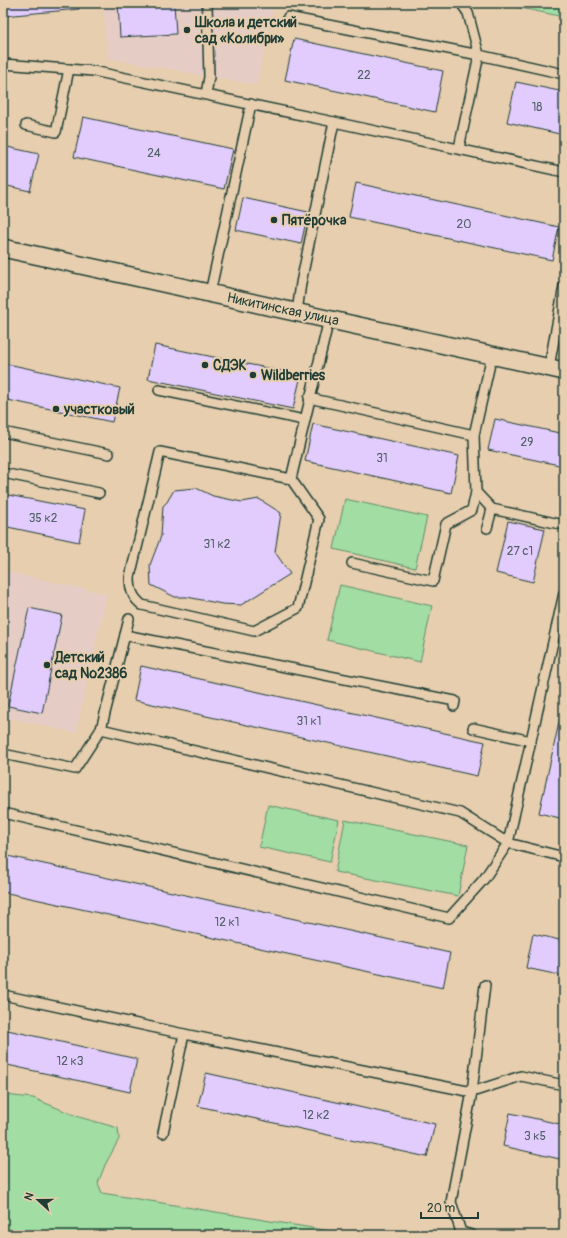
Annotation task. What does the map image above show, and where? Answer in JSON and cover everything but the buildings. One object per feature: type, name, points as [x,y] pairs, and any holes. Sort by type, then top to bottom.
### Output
[{"type":"street","name":"Никитинская улица","points":[[3,248],[556,369]]},
{"type":"lane","points":[[206,3],[209,77],[206,94]]},
{"type":"lane","points":[[459,148],[479,55],[468,13],[461,3]]},
{"type":"lane","points":[[288,17],[479,55],[564,74]]},
{"type":"lane","points":[[3,64],[93,71],[459,148],[564,172]]},
{"type":"lane","points":[[26,125],[56,132],[69,69]]},
{"type":"lane","points":[[210,293],[251,104]]},
{"type":"lane","points":[[297,312],[301,283],[334,122]]},
{"type":"lane","points":[[556,369],[564,286]]},
{"type":"lane","points":[[291,479],[160,452],[130,576],[130,589],[135,600],[142,605],[254,631],[298,608],[319,519],[291,479],[309,398],[329,319]]},
{"type":"lane","points":[[352,563],[433,582],[446,524],[472,510],[476,492],[474,435],[492,355]]},
{"type":"lane","points":[[159,390],[304,420]]},
{"type":"lane","points":[[309,398],[474,435]]},
{"type":"lane","points":[[3,432],[110,454]]},
{"type":"lane","points":[[3,473],[99,493]]},
{"type":"lane","points":[[476,492],[492,510],[564,525]]},
{"type":"lane","points":[[487,528],[492,510]]},
{"type":"lane","points":[[3,813],[449,918],[484,879],[508,843],[564,593]]},
{"type":"lane","points":[[3,754],[75,769],[101,729],[129,619]]},
{"type":"lane","points":[[125,635],[455,700],[454,706]]},
{"type":"lane","points":[[473,728],[531,741]]},
{"type":"lane","points":[[101,729],[460,814],[508,843],[564,857]]},
{"type":"lane","points":[[472,1235],[461,1232],[451,1202],[472,1092],[485,985]]},
{"type":"lane","points":[[3,995],[184,1034],[472,1092],[520,1076],[564,1085]]},
{"type":"lane","points":[[163,1133],[184,1034]]},
{"type":"shaded area","name":"Школа и детский сад «Колибри»","points":[[103,3],[274,3],[257,85],[107,58]]},
{"type":"shaded area","name":"Детский сад №2386","points":[[3,571],[107,594],[76,733],[3,717]]},
{"type":"green space","points":[[497,3],[564,3],[564,17]]},
{"type":"green space","points":[[345,499],[427,517],[415,568],[334,549]]},
{"type":"green space","points":[[340,585],[432,606],[420,662],[327,640]]},
{"type":"green space","points":[[268,805],[339,820],[330,862],[259,847]]},
{"type":"green space","points":[[345,820],[468,845],[458,896],[335,872]]},
{"type":"green space","points":[[3,1093],[13,1096],[33,1098],[79,1117],[118,1128],[119,1139],[105,1165],[98,1183],[102,1193],[354,1235],[3,1235]]},
{"type":"place","name":"Школа и детский сад «Колибри»","points":[[187,30]]},
{"type":"place","name":"Пятёрочка","points":[[274,220]]},
{"type":"place","name":"СДЭК","points":[[205,365]]},
{"type":"place","name":"Wildberries","points":[[253,375]]},
{"type":"place","name":"участковый","points":[[56,409]]},
{"type":"place","name":"Детский сад №2386","points":[[47,665]]}]
